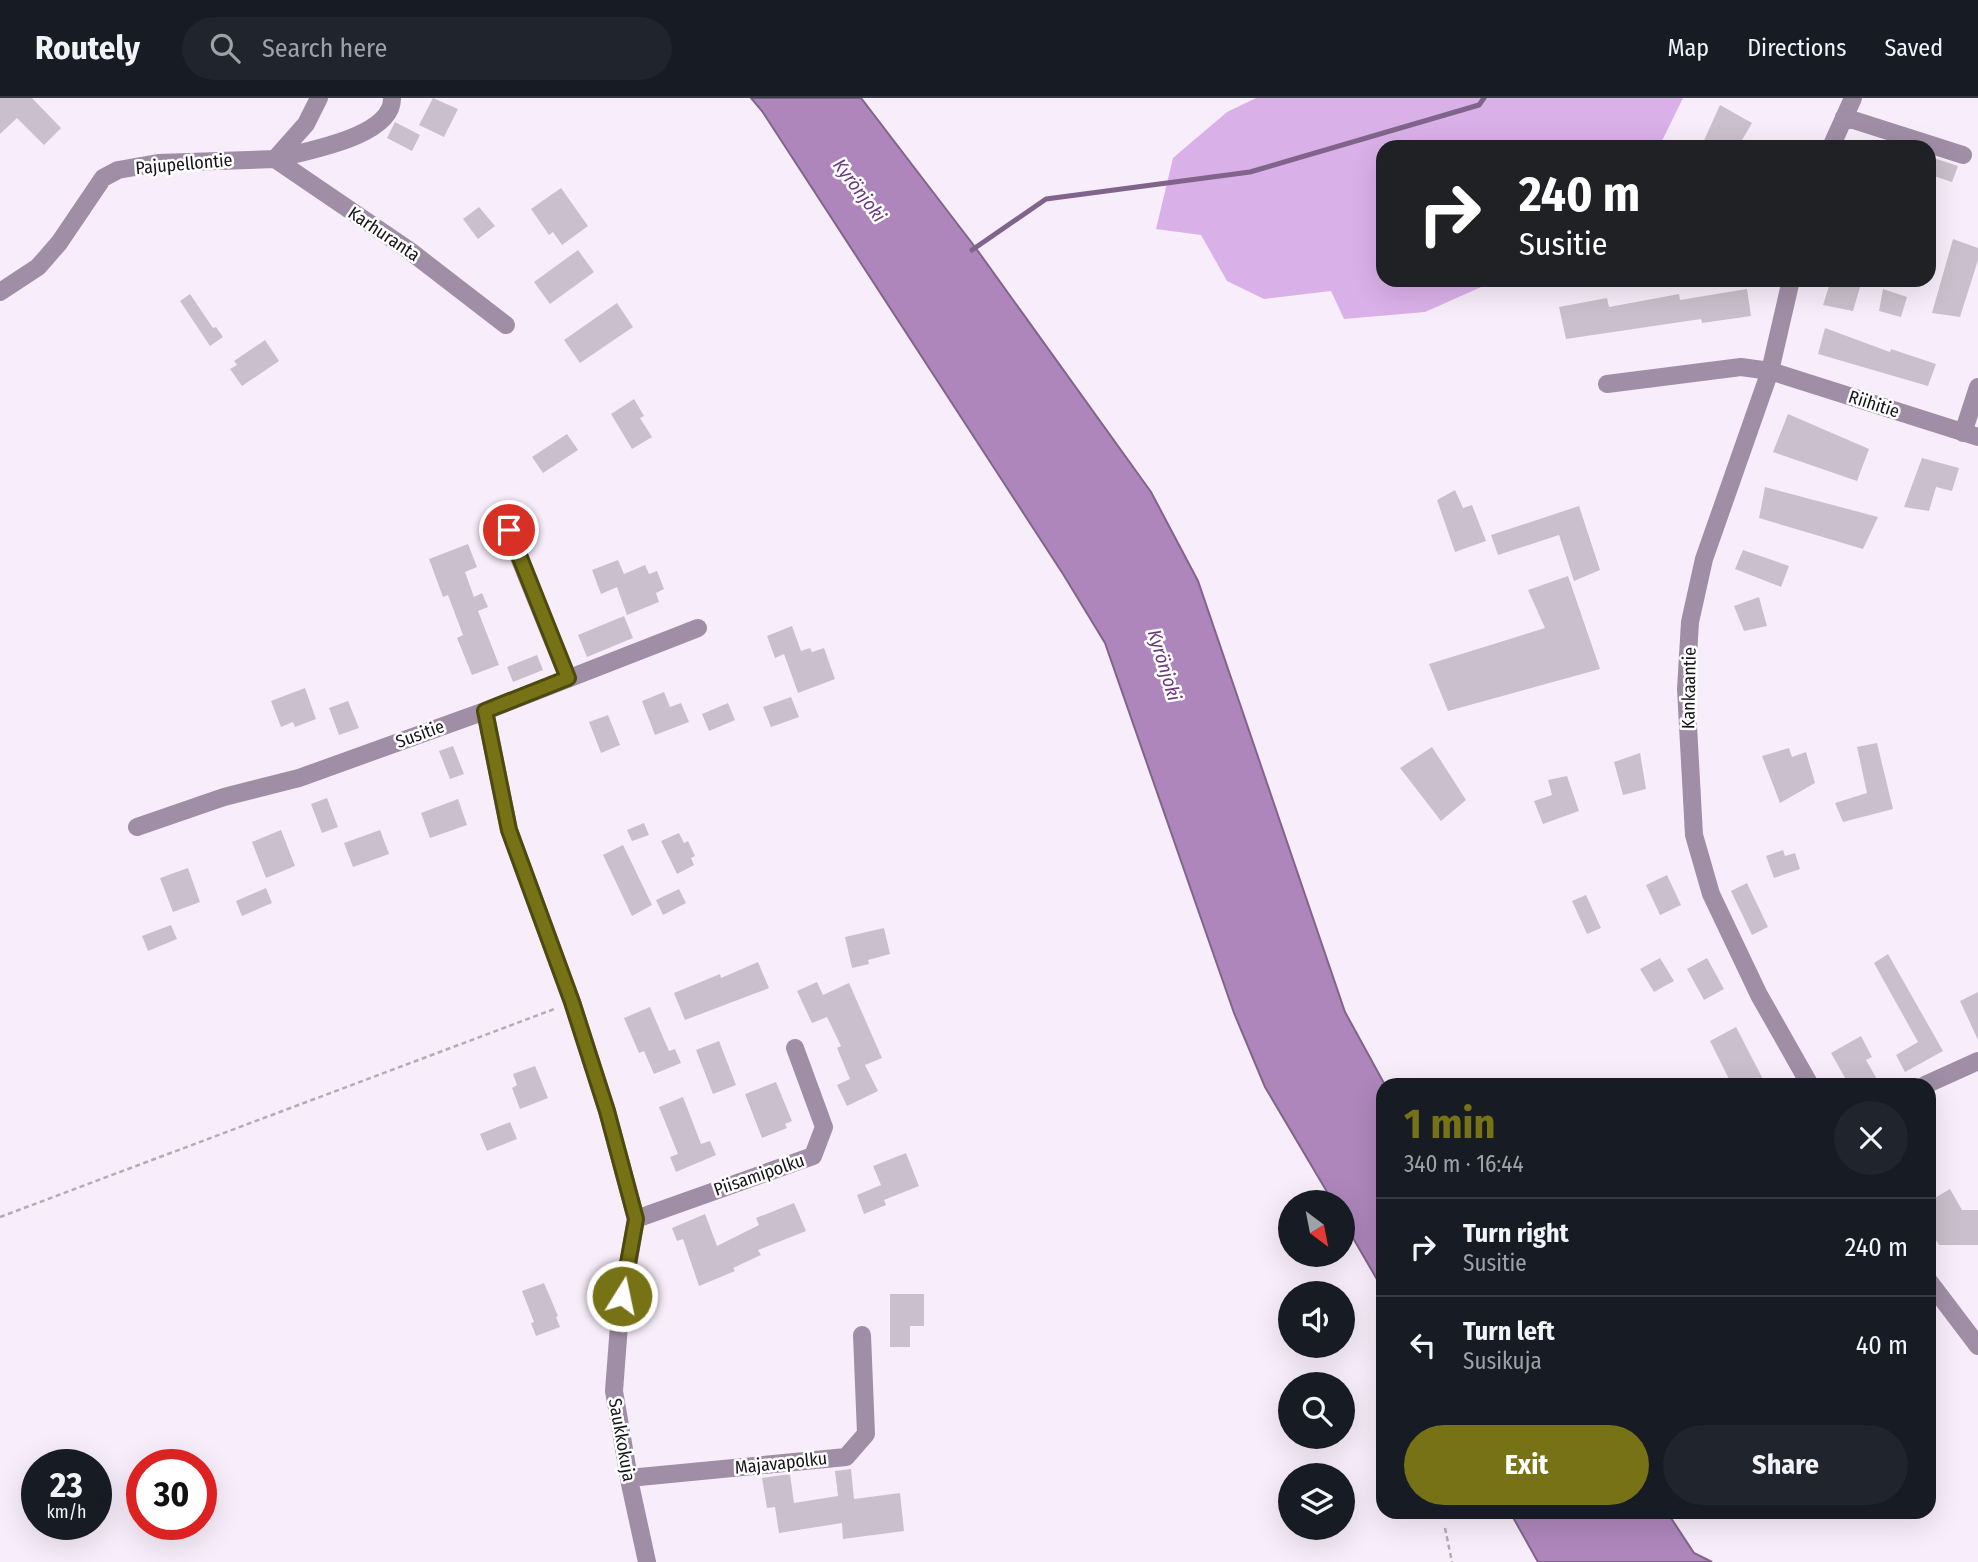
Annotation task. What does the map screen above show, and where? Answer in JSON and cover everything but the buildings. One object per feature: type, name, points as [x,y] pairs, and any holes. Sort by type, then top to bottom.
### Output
[{"type":"street","points":[[275,159],[306,124],[318,98]]},
{"type":"street","points":[[275,159],[357,136],[386,117],[393,98]]},
{"type":"street","points":[[1834,140],[1853,98]]},
{"type":"street","points":[[1844,117],[1916,140]]},
{"type":"street","points":[[1936,146],[1963,155]]},
{"type":"street","name":"Pajupellontie","points":[[0,292],[38,267],[59,243],[103,178],[118,170],[158,163],[212,159],[275,159]]},
{"type":"street","name":"Karhuranta","points":[[275,159],[410,251],[506,325]]},
{"type":"street","name":"Kankaantie","points":[[1789,287],[1770,371],[1704,559],[1690,622],[1686,689],[1694,835],[1711,894],[1759,995],[1806,1078]]},
{"type":"street","name":"Riihitie","points":[[1607,384],[1741,367],[1770,371],[1971,435]]},
{"type":"street","points":[[1971,435],[1978,387]]},
{"type":"street","points":[[509,530],[568,678]]},
{"type":"street","name":"Susitie","points":[[138,827],[224,797],[299,778],[485,711],[698,628]]},
{"type":"street","name":"Saukkokuja","points":[[485,711],[509,830],[572,1002],[607,1111],[636,1219],[620,1312],[614,1391],[647,1562]]},
{"type":"street","name":"Piisamipolku","points":[[636,1219],[813,1156],[824,1127],[795,1048]]},
{"type":"street","points":[[1936,1080],[1978,1061]]},
{"type":"street","points":[[1936,1291],[1978,1346]]},
{"type":"street","name":"Majavapolku","points":[[629,1478],[846,1457],[866,1434],[862,1335]]},
{"type":"path","points":[[0,1217],[572,1002]]},
{"type":"path","points":[[1445,1528],[1452,1562]]},
{"type":"shaded area","points":[[1256,98],[1683,98],[1662,140],[1376,140],[1376,287],[1481,287],[1425,312],[1344,319],[1331,291],[1264,299],[1227,281],[1201,235],[1156,229],[1173,158],[1227,112]]},
{"type":"water","name":"Kyrönjoki","points":[[751,98],[861,98],[975,247],[1151,492],[1198,581],[1345,1012],[1381,1078],[1376,1078],[1376,1278],[1355,1241],[1355,1190],[1326,1190],[1265,1087],[1234,1013],[1105,643],[1063,574]]},
{"type":"water","points":[[1514,1519],[1672,1519],[1694,1553],[1712,1562],[1538,1562]]},
{"type":"waterway","points":[[972,250],[1046,199],[1250,172],[1479,105],[1484,98]]},
{"type":"route","points":[[509,530],[568,678],[485,711],[509,830],[572,1002],[607,1111],[636,1219],[622,1296]]}]
